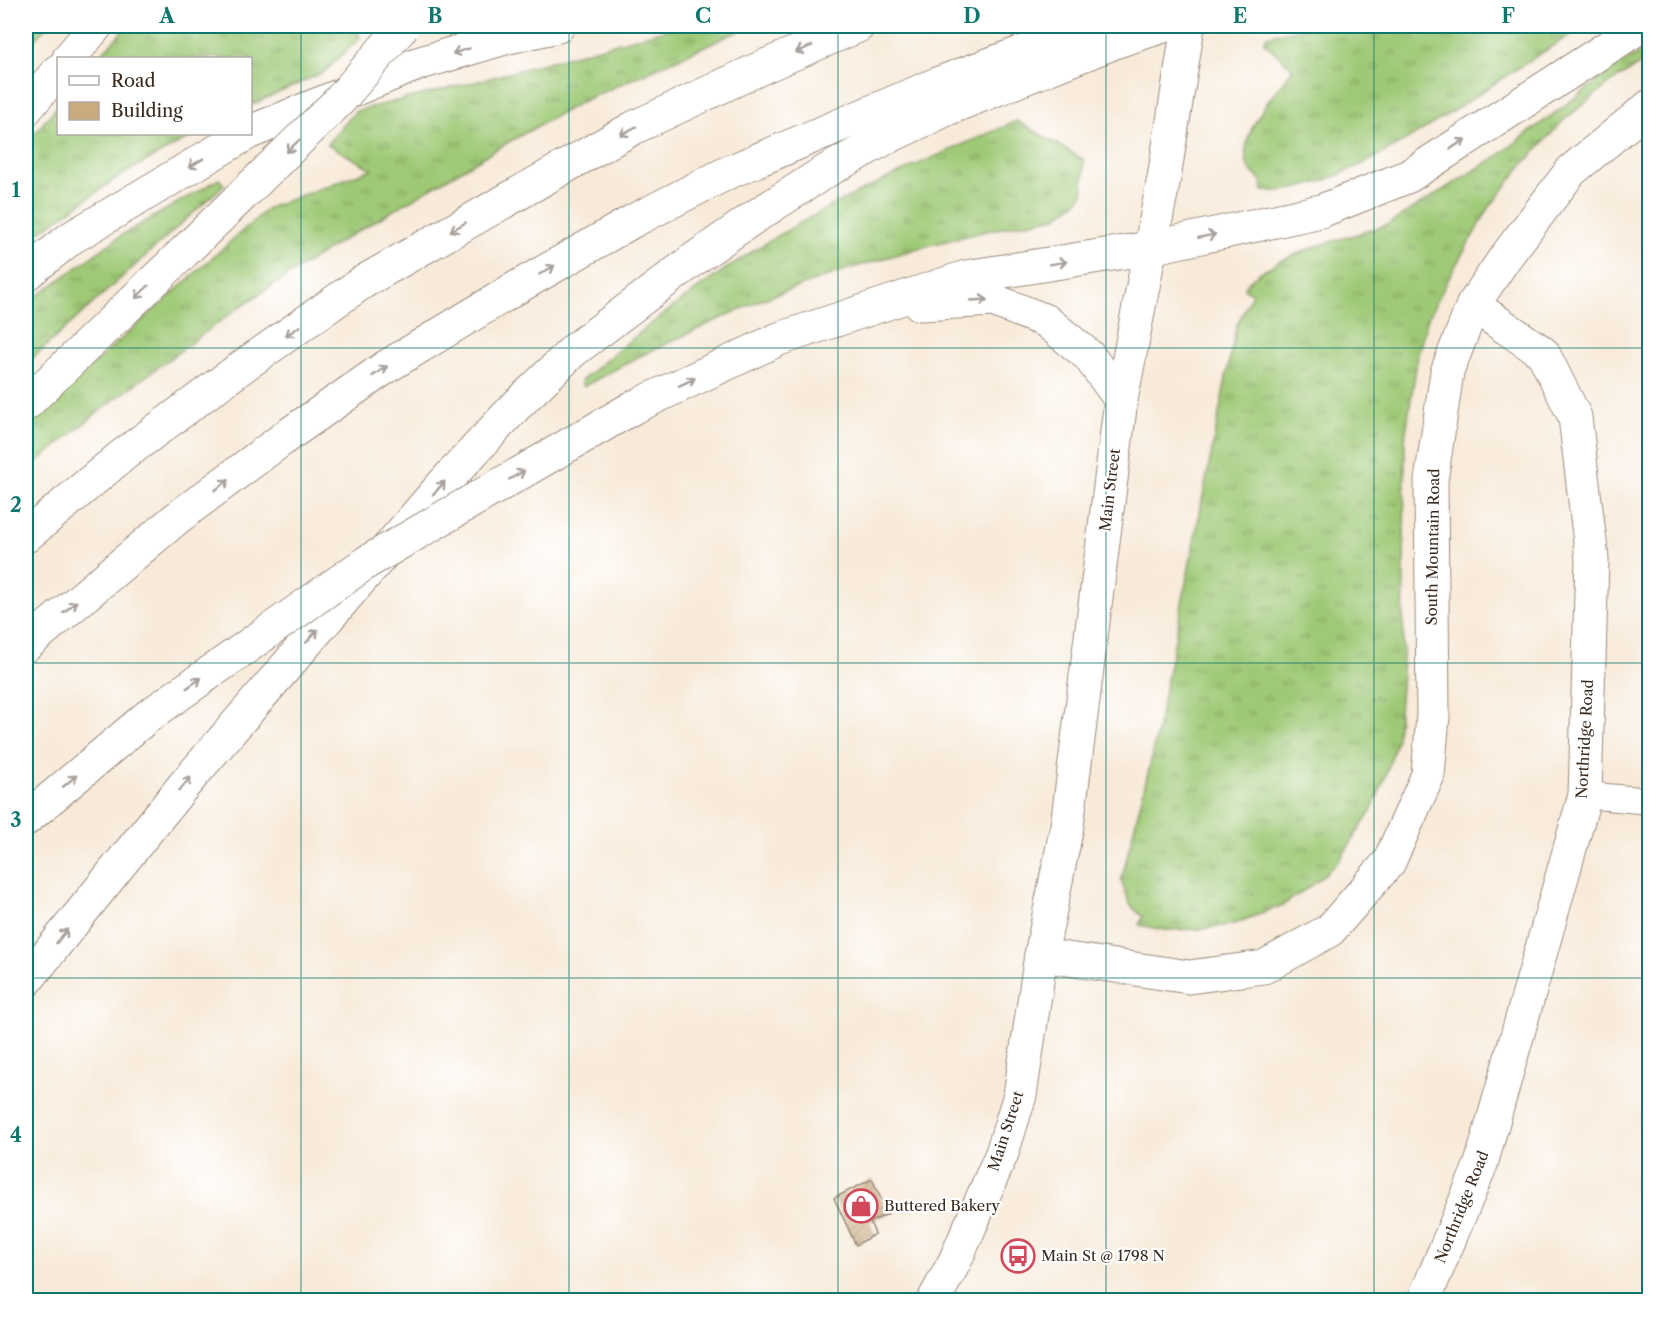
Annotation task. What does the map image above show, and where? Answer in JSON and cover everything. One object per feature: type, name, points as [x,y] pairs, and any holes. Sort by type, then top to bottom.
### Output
[{"type":"main road","points":[[70,57],[96,26]]},
{"type":"main road","points":[[26,404],[340,100],[403,26]]},
{"type":"main road","points":[[252,131],[417,64],[505,38],[558,26]]},
{"type":"main road","points":[[26,536],[123,455],[246,364],[363,282],[633,128],[765,66],[858,26]]},
{"type":"main road","points":[[26,645],[177,518],[288,435],[386,367],[536,277],[633,221],[727,173],[937,84],[1093,26]]},
{"type":"main road","points":[[26,981],[184,786],[444,483],[514,408],[573,351],[697,257],[753,218],[823,173],[884,139],[958,104],[1120,40],[1163,26]]},
{"type":"main road","name":"Main Street","points":[[934,1300],[955,1261],[1002,1153],[1020,1095],[1041,955],[1067,826],[1121,400],[1164,178],[1188,26]]},
{"type":"main road","points":[[26,819],[147,717],[367,562],[634,406],[779,339],[966,277],[1150,248],[1321,211],[1409,176],[1641,26]]},
{"type":"main road","points":[[26,109],[57,72]]},
{"type":"main road","name":"South Mountain Road","points":[[1041,955],[1189,977],[1264,968],[1330,930],[1389,862],[1428,775],[1433,716],[1431,482],[1447,372],[1473,305],[1503,259],[1571,171],[1650,106]]},
{"type":"main road","points":[[26,274],[71,238],[244,135]]},
{"type":"main road","points":[[879,306],[993,300],[1046,321],[1088,355],[1121,400]]},
{"type":"main road","name":"Northridge Road","points":[[1424,1300],[1481,1164],[1585,795],[1592,559],[1575,417],[1543,353],[1473,305]]},
{"type":"street","points":[[1585,795],[1650,801]]},
{"type":"green space","points":[[26,26],[47,26],[26,49]]},
{"type":"green space","points":[[127,26],[356,26],[360,38],[324,72],[252,105],[252,57],[99,57]]},
{"type":"green space","points":[[679,26],[750,26],[583,101],[338,243],[238,308],[102,409],[26,471],[26,424],[268,208],[372,169],[327,144],[356,111],[479,81]]},
{"type":"green space","points":[[1314,26],[1584,26],[1433,124],[1376,157],[1346,172],[1316,183],[1289,190],[1263,191],[1262,181],[1249,168],[1246,156],[1247,143],[1251,130],[1267,103],[1293,69],[1264,42],[1267,36]]},
{"type":"green space","points":[[1649,48],[1649,59],[1613,81],[1564,120],[1520,168],[1489,208],[1428,318],[1418,354],[1405,439],[1403,659],[1397,739],[1372,810],[1339,861],[1315,883],[1283,905],[1234,924],[1202,929],[1164,930],[1139,925],[1143,917],[1131,906],[1121,881],[1152,757],[1236,327],[1252,294],[1244,288],[1251,279],[1280,261],[1317,246],[1387,225],[1499,155],[1619,65]]},
{"type":"green space","points":[[57,106],[57,135],[194,135],[123,174],[26,241],[26,144]]},
{"type":"green space","points":[[1017,121],[1084,160],[1083,193],[1080,199],[1057,217],[922,247],[842,271],[758,301],[638,357],[583,387],[581,381],[661,316],[723,271],[776,237],[878,183]]},
{"type":"green space","points":[[219,179],[224,185],[26,364],[26,304],[122,235]]},
{"type":"building","name":"Buttered Bakery","points":[[872,1179],[888,1214],[870,1222],[875,1234],[856,1245],[834,1198]]},
{"type":"place","name":"Buttered Bakery","points":[[861,1206]]},
{"type":"place","name":"Main St @ 1798 N","points":[[1018,1256]]}]
